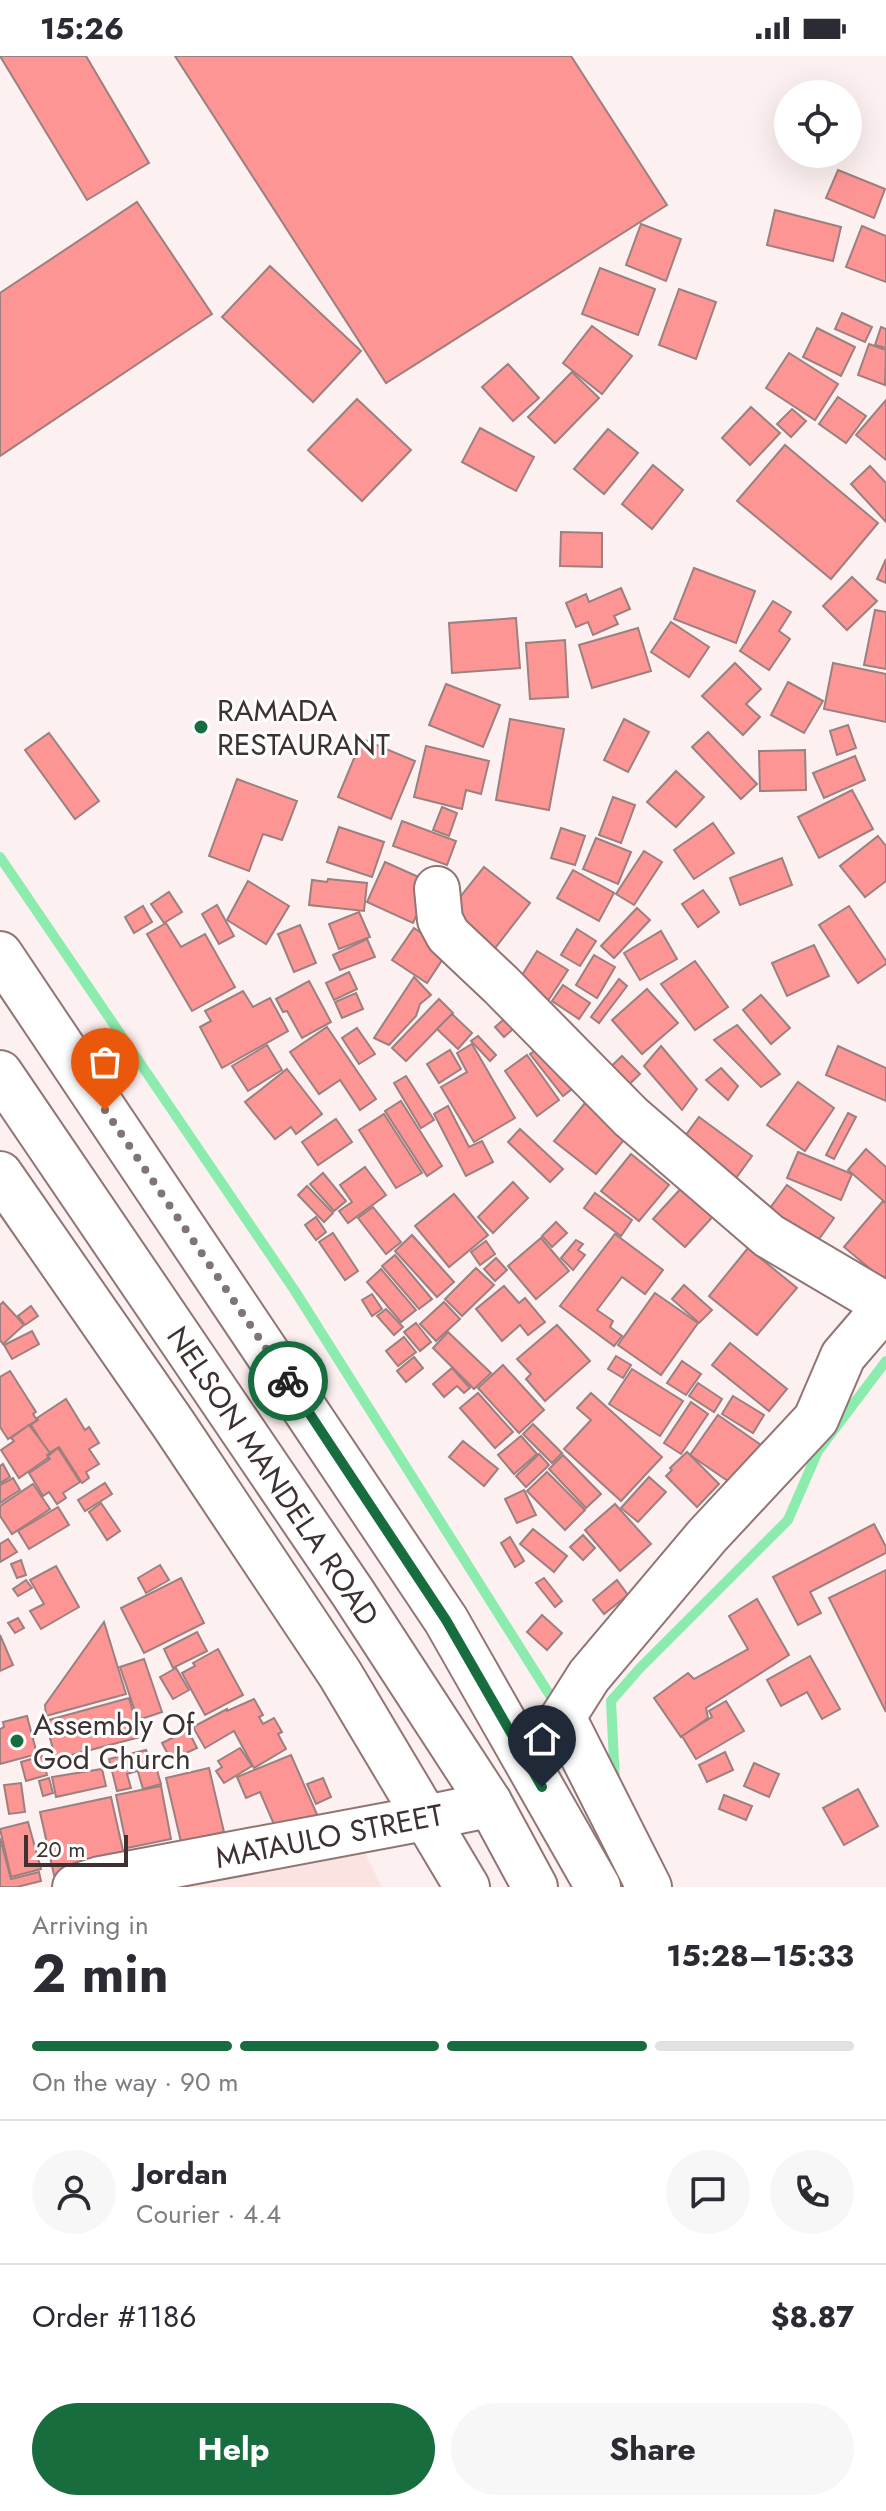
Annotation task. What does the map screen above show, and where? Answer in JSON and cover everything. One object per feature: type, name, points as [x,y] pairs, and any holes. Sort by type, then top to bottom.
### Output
[{"type":"street","points":[[437,889],[440,920],[448,935],[631,1117],[769,1236],[886,1306],[843,1356],[816,1419],[707,1536],[589,1676],[563,1717],[528,1762]]},
{"type":"street","points":[[0,954],[437,1607],[598,1887]]},
{"type":"street","name":"NELSON MANDELA ROAD","points":[[0,1073],[353,1593],[489,1802],[535,1887]]},
{"type":"street","points":[[0,1174],[174,1425],[340,1674],[467,1887]]},
{"type":"street","points":[[563,1717],[649,1887]]},
{"type":"street","name":"MATAULO STREET","points":[[75,1887],[100,1879],[474,1808],[489,1802]]},
{"type":"shaded area","points":[[362,1847],[382,1887],[154,1887]]},
{"type":"building","points":[[0,56],[86,56],[149,163],[87,200]]},
{"type":"building","points":[[175,56],[571,56],[667,205],[386,383]]},
{"type":"building","points":[[838,170],[885,189],[874,218],[826,198]]},
{"type":"building","points":[[137,202],[212,314],[0,456],[0,293]]},
{"type":"building","points":[[775,210],[841,227],[833,261],[767,245]]},
{"type":"building","points":[[641,224],[681,239],[666,281],[626,265]]},
{"type":"building","points":[[862,226],[886,236],[886,282],[846,267]]},
{"type":"building","points":[[270,266],[361,351],[313,402],[222,317]]},
{"type":"building","points":[[600,268],[655,289],[638,335],[582,314]]},
{"type":"building","points":[[679,289],[716,302],[696,359],[659,345]]},
{"type":"building","points":[[842,313],[872,327],[865,342],[835,329]]},
{"type":"building","points":[[592,326],[632,356],[602,394],[563,363]]},
{"type":"building","points":[[881,327],[886,329],[886,348],[875,345]]},
{"type":"building","points":[[817,328],[855,347],[841,376],[803,357]]},
{"type":"building","points":[[869,344],[886,350],[885,385],[858,375]]},
{"type":"building","points":[[789,353],[838,384],[815,420],[766,388]]},
{"type":"building","points":[[508,364],[539,398],[513,421],[482,387]]},
{"type":"building","points":[[572,372],[599,398],[555,443],[528,417]]},
{"type":"building","points":[[838,397],[866,416],[846,443],[819,424]]},
{"type":"building","points":[[357,399],[411,450],[362,501],[308,450]]},
{"type":"building","points":[[886,400],[886,460],[856,435]]},
{"type":"building","points":[[751,407],[780,433],[750,465],[722,438]]},
{"type":"building","points":[[792,409],[806,421],[791,437],[777,424]]},
{"type":"building","points":[[480,428],[534,457],[516,491],[462,462]]},
{"type":"building","points":[[608,429],[638,453],[604,494],[574,469]]},
{"type":"building","points":[[785,445],[878,523],[831,579],[737,501]]},
{"type":"building","points":[[653,465],[683,490],[652,529],[622,504]]},
{"type":"building","points":[[870,466],[886,483],[886,522],[851,484]]},
{"type":"building","points":[[561,532],[602,533],[602,567],[560,566]]},
{"type":"building","points":[[886,559],[886,583],[877,579]]},
{"type":"building","points":[[694,568],[755,591],[736,643],[674,619]]},
{"type":"building","points":[[852,577],[877,601],[847,630],[823,606]]},
{"type":"building","points":[[621,588],[630,609],[614,616],[618,624],[593,635],[588,622],[576,627],[566,603],[586,594],[589,602]]},
{"type":"building","points":[[773,601],[791,612],[779,631],[790,639],[769,670],[740,651]]},
{"type":"building","points":[[875,610],[886,612],[886,669],[864,665]]},
{"type":"building","points":[[516,618],[520,668],[452,673],[449,623]]},
{"type":"building","points":[[671,622],[709,647],[689,677],[651,652]]},
{"type":"building","points":[[638,628],[651,671],[592,688],[579,645]]},
{"type":"building","points":[[565,640],[568,697],[530,699],[526,643]]},
{"type":"building","points":[[735,663],[761,689],[746,704],[760,717],[743,735],[702,696]]},
{"type":"building","points":[[833,663],[886,674],[886,722],[824,709]]},
{"type":"building","points":[[788,682],[823,701],[804,733],[771,715]]},
{"type":"building","points":[[446,684],[500,705],[483,747],[429,725]]},
{"type":"building","points":[[510,719],[564,729],[549,810],[496,800]]},
{"type":"building","points":[[624,719],[649,732],[628,772],[604,760]]},
{"type":"building","points":[[848,725],[856,748],[837,755],[830,731]]},
{"type":"building","points":[[708,732],[757,784],[741,799],[692,747]]},
{"type":"building","points":[[49,733],[99,801],[75,819],[25,750]]},
{"type":"building","points":[[362,739],[415,761],[391,819],[338,797]]},
{"type":"building","points":[[426,746],[489,761],[481,794],[466,790],[462,809],[414,797]]},
{"type":"building","points":[[805,750],[806,790],[760,791],[759,751]]},
{"type":"building","points":[[855,756],[865,780],[824,798],[813,773]]},
{"type":"building","points":[[676,771],[704,797],[676,827],[647,802]]},
{"type":"building","points":[[237,779],[297,801],[282,840],[263,834],[249,871],[209,856]]},
{"type":"building","points":[[852,790],[873,829],[819,858],[798,817]]},
{"type":"building","points":[[613,797],[635,805],[621,843],[599,835]]},
{"type":"building","points":[[442,807],[457,813],[449,836],[433,830]]},
{"type":"building","points":[[402,821],[456,841],[447,865],[393,846]]},
{"type":"building","points":[[713,823],[734,853],[694,879],[674,850]]},
{"type":"building","points":[[339,827],[384,842],[372,877],[327,862]]},
{"type":"building","points":[[561,828],[585,836],[575,865],[551,858]]},
{"type":"building","points":[[878,836],[886,846],[886,881],[865,897],[840,866]]},
{"type":"building","points":[[596,838],[631,852],[618,884],[583,869]]},
{"type":"building","points":[[644,851],[662,862],[634,905],[616,894]]},
{"type":"building","points":[[782,858],[792,885],[740,905],[730,878]]},
{"type":"building","points":[[385,862],[432,883],[413,923],[367,902]]},
{"type":"building","points":[[484,867],[530,903],[492,952],[445,916]]},
{"type":"building","points":[[573,870],[614,893],[599,921],[557,898]]},
{"type":"building","points":[[328,879],[367,883],[364,911],[309,905],[312,880],[327,882]]},
{"type":"building","points":[[248,881],[289,906],[266,944],[227,920]]},
{"type":"building","points":[[703,890],[719,912],[698,927],[682,904]]},
{"type":"building","points":[[169,892],[182,912],[164,923],[151,904]]},
{"type":"building","points":[[217,905],[234,936],[219,944],[202,914]]},
{"type":"building","points":[[143,906],[152,922],[134,933],[125,917]]},
{"type":"building","points":[[849,906],[886,961],[858,983],[819,925]]},
{"type":"building","points":[[637,908],[650,920],[614,958],[601,946]]},
{"type":"building","points":[[359,912],[370,937],[339,949],[329,924]]},
{"type":"building","points":[[166,923],[181,947],[205,934],[235,987],[192,1011],[147,934]]},
{"type":"building","points":[[300,925],[316,963],[294,972],[278,934]]},
{"type":"building","points":[[414,928],[448,951],[427,983],[392,960]]},
{"type":"building","points":[[577,929],[596,941],[580,966],[561,955]]},
{"type":"building","points":[[661,931],[677,959],[640,980],[624,953]]},
{"type":"building","points":[[367,939],[375,957],[340,970],[333,955]]},
{"type":"building","points":[[814,945],[829,976],[787,996],[772,963]]},
{"type":"building","points":[[537,951],[568,970],[544,1007],[514,988]]},
{"type":"building","points":[[594,955],[615,967],[597,998],[576,985]]},
{"type":"building","points":[[695,961],[728,1007],[695,1030],[661,984]]},
{"type":"building","points":[[349,972],[357,989],[334,1000],[326,983]]},
{"type":"building","points":[[414,977],[431,995],[420,1004],[416,1016],[389,1045],[374,1038]]},
{"type":"building","points":[[619,979],[627,986],[599,1023],[591,1017]]},
{"type":"building","points":[[309,981],[331,1022],[302,1038],[287,1011],[283,1012],[276,999]]},
{"type":"building","points":[[563,985],[590,1003],[579,1019],[552,1001]]},
{"type":"building","points":[[647,989],[678,1023],[642,1054],[612,1020]]},
{"type":"building","points":[[243,991],[253,1007],[270,998],[288,1031],[222,1068],[200,1027],[211,1021],[205,1011]]},
{"type":"building","points":[[356,993],[363,1009],[342,1018],[335,1002]]},
{"type":"building","points":[[761,995],[790,1028],[771,1044],[743,1010]]},
{"type":"building","points":[[439,999],[453,1013],[406,1061],[392,1048]]},
{"type":"building","points":[[511,1013],[520,1023],[504,1037],[495,1027]]},
{"type":"building","points":[[452,1014],[472,1033],[458,1049],[437,1029]]},
{"type":"building","points":[[737,1025],[780,1074],[761,1087],[714,1040]]},
{"type":"building","points":[[327,1027],[376,1099],[360,1110],[340,1080],[319,1094],[290,1052]]},
{"type":"building","points":[[357,1028],[375,1054],[359,1064],[342,1038]]},
{"type":"building","points":[[478,1036],[496,1055],[490,1061],[471,1041]]},
{"type":"building","points":[[472,1044],[515,1118],[474,1142],[441,1087],[467,1072],[457,1053]]},
{"type":"building","points":[[545,1044],[577,1085],[563,1096],[530,1054]]},
{"type":"building","points":[[267,1045],[282,1070],[248,1091],[232,1066]]},
{"type":"building","points":[[661,1046],[697,1089],[682,1110],[644,1066]]},
{"type":"building","points":[[838,1046],[886,1068],[886,1101],[826,1075]]},
{"type":"building","points":[[450,1050],[461,1069],[439,1083],[427,1064]]},
{"type":"building","points":[[527,1055],[559,1100],[537,1116],[505,1071]]},
{"type":"building","points":[[622,1056],[640,1074],[619,1094],[601,1076]]},
{"type":"building","points":[[721,1068],[738,1086],[728,1100],[706,1080]]},
{"type":"building","points":[[287,1069],[322,1114],[296,1134],[291,1127],[275,1139],[245,1102]]},
{"type":"building","points":[[406,1076],[434,1120],[421,1128],[394,1083]]},
{"type":"building","points":[[798,1082],[834,1108],[805,1151],[767,1125]]},
{"type":"building","points":[[590,1097],[632,1130],[596,1174],[554,1141]]},
{"type":"building","points":[[401,1101],[442,1166],[427,1176],[385,1111]]},
{"type":"building","points":[[448,1106],[469,1147],[482,1141],[493,1162],[466,1176],[434,1114]]},
{"type":"building","points":[[848,1113],[856,1117],[834,1159],[826,1155]]},
{"type":"building","points":[[384,1114],[422,1173],[396,1188],[359,1130]]},
{"type":"building","points":[[699,1117],[752,1156],[736,1178],[683,1139]]},
{"type":"building","points":[[336,1119],[352,1142],[318,1165],[302,1142]]},
{"type":"building","points":[[520,1129],[563,1169],[550,1182],[508,1142]]},
{"type":"building","points":[[866,1149],[886,1167],[886,1203],[848,1170]]},
{"type":"building","points":[[798,1152],[852,1174],[841,1200],[787,1178]]},
{"type":"building","points":[[631,1154],[669,1185],[639,1221],[601,1191]]},
{"type":"building","points":[[365,1167],[386,1195],[348,1223],[339,1211],[352,1202],[340,1185]]},
{"type":"building","points":[[323,1173],[346,1201],[334,1211],[310,1184]]},
{"type":"building","points":[[513,1182],[528,1198],[493,1233],[478,1217]]},
{"type":"building","points":[[685,1184],[717,1212],[685,1247],[653,1219]]},
{"type":"building","points":[[787,1185],[834,1218],[809,1253],[762,1219]]},
{"type":"building","points":[[307,1186],[333,1213],[324,1222],[298,1195]]},
{"type":"building","points":[[595,1193],[632,1220],[621,1236],[584,1208]]},
{"type":"building","points":[[454,1194],[488,1235],[449,1267],[415,1226]]},
{"type":"building","points":[[883,1201],[886,1204],[886,1282],[844,1247]]},
{"type":"building","points":[[373,1207],[401,1242],[386,1254],[358,1218]]},
{"type":"building","points":[[316,1217],[326,1232],[316,1240],[305,1225]]},
{"type":"building","points":[[556,1222],[567,1233],[552,1247],[542,1236]]},
{"type":"building","points":[[333,1233],[358,1271],[345,1280],[319,1242]]},
{"type":"building","points":[[615,1234],[663,1270],[645,1294],[622,1277],[597,1310],[613,1321],[610,1327],[622,1336],[614,1346],[560,1306]]},
{"type":"building","points":[[412,1235],[454,1282],[437,1297],[395,1251]]},
{"type":"building","points":[[541,1238],[569,1271],[536,1299],[508,1266]]},
{"type":"building","points":[[576,1240],[583,1244],[578,1250],[585,1255],[573,1270],[561,1258]]},
{"type":"building","points":[[486,1241],[495,1254],[480,1265],[471,1252]]},
{"type":"building","points":[[748,1248],[797,1288],[757,1335],[709,1296]]},
{"type":"building","points":[[395,1255],[432,1299],[419,1309],[382,1266]]},
{"type":"building","points":[[496,1258],[507,1270],[495,1281],[484,1269]]},
{"type":"building","points":[[476,1268],[494,1285],[462,1316],[445,1299]]},
{"type":"building","points":[[381,1269],[416,1310],[401,1322],[367,1282]]},
{"type":"building","points":[[684,1285],[712,1310],[699,1323],[672,1299]]},
{"type":"building","points":[[504,1286],[519,1303],[525,1298],[545,1322],[528,1335],[520,1325],[502,1341],[476,1309]]},
{"type":"building","points":[[655,1293],[698,1323],[661,1375],[618,1345]]},
{"type":"building","points":[[372,1294],[382,1309],[372,1316],[362,1300]]},
{"type":"building","points":[[3,1302],[24,1325],[3,1344],[0,1340],[0,1305]]},
{"type":"building","points":[[444,1302],[460,1319],[436,1341],[420,1324]]},
{"type":"building","points":[[31,1306],[38,1316],[25,1325],[18,1316]]},
{"type":"building","points":[[386,1309],[403,1327],[394,1335],[377,1316]]},
{"type":"building","points":[[416,1323],[431,1342],[420,1351],[404,1332]]},
{"type":"building","points":[[557,1325],[590,1361],[545,1401],[526,1379],[531,1374],[517,1359]]},
{"type":"building","points":[[32,1331],[39,1344],[12,1359],[4,1345]]},
{"type":"building","points":[[448,1332],[491,1373],[474,1389],[433,1348]]},
{"type":"building","points":[[404,1337],[416,1352],[398,1366],[386,1351]]},
{"type":"building","points":[[730,1343],[787,1389],[769,1411],[712,1365]]},
{"type":"building","points":[[616,1356],[631,1365],[623,1378],[608,1369]]},
{"type":"building","points":[[414,1357],[423,1368],[406,1382],[397,1371]]},
{"type":"building","points":[[682,1361],[701,1374],[686,1395],[667,1383]]},
{"type":"building","points":[[503,1365],[544,1410],[519,1433],[478,1388]]},
{"type":"building","points":[[452,1368],[470,1388],[464,1393],[457,1386],[444,1397],[433,1384]]},
{"type":"building","points":[[632,1369],[683,1401],[660,1436],[609,1404]]},
{"type":"building","points":[[10,1371],[36,1412],[33,1414],[37,1420],[8,1439],[0,1427],[0,1377]]},
{"type":"building","points":[[698,1383],[722,1399],[714,1412],[689,1396]]},
{"type":"building","points":[[478,1393],[513,1432],[495,1448],[460,1408]]},
{"type":"building","points":[[591,1393],[662,1457],[621,1501],[564,1449],[591,1420],[577,1408]]},
{"type":"building","points":[[733,1396],[764,1415],[753,1433],[722,1414]]},
{"type":"building","points":[[66,1399],[85,1430],[89,1427],[99,1443],[89,1449],[99,1464],[86,1472],[89,1478],[82,1483],[59,1447],[49,1453],[31,1425]]},
{"type":"building","points":[[691,1402],[708,1414],[681,1454],[664,1443]]},
{"type":"building","points":[[718,1415],[761,1445],[745,1467],[738,1488],[690,1455]]},
{"type":"building","points":[[533,1424],[562,1453],[552,1463],[523,1434]]},
{"type":"building","points":[[29,1425],[50,1453],[48,1458],[19,1478],[1,1450]]},
{"type":"building","points":[[521,1436],[537,1454],[514,1474],[498,1455]]},
{"type":"building","points":[[463,1441],[498,1469],[484,1486],[449,1457]]},
{"type":"building","points":[[58,1448],[80,1482],[63,1493],[66,1498],[57,1504],[49,1492],[43,1496],[29,1473],[50,1459],[48,1456]]},
{"type":"building","points":[[687,1452],[719,1484],[697,1507],[666,1476]]},
{"type":"building","points":[[539,1454],[549,1465],[526,1487],[516,1476]]},
{"type":"building","points":[[563,1455],[601,1494],[586,1508],[549,1469]]},
{"type":"building","points":[[3,1464],[10,1477],[0,1483],[0,1466]]},
{"type":"building","points":[[547,1472],[585,1510],[565,1530],[527,1491]]},
{"type":"building","points":[[649,1477],[666,1492],[638,1522],[621,1508]]},
{"type":"building","points":[[13,1478],[20,1490],[0,1503],[0,1485]]},
{"type":"building","points":[[105,1483],[112,1494],[85,1511],[78,1500]]},
{"type":"building","points":[[33,1484],[50,1509],[12,1534],[0,1516],[0,1506]]},
{"type":"building","points":[[524,1490],[536,1515],[517,1523],[505,1499]]},
{"type":"building","points":[[101,1503],[120,1531],[107,1540],[89,1512]]},
{"type":"building","points":[[615,1504],[651,1544],[620,1571],[585,1530]]},
{"type":"building","points":[[58,1507],[69,1525],[29,1549],[18,1531]]},
{"type":"building","points":[[874,1524],[886,1553],[810,1592],[821,1613],[798,1625],[773,1577]]},
{"type":"building","points":[[533,1529],[567,1556],[554,1572],[520,1544]]},
{"type":"building","points":[[583,1535],[595,1548],[583,1560],[570,1547]]},
{"type":"building","points":[[510,1537],[524,1561],[515,1567],[501,1543]]},
{"type":"building","points":[[8,1539],[17,1552],[0,1562],[0,1544]]},
{"type":"building","points":[[21,1560],[26,1575],[17,1578],[11,1564]]},
{"type":"building","points":[[160,1565],[169,1580],[146,1593],[138,1578]]},
{"type":"building","points":[[56,1566],[79,1607],[41,1629],[30,1611],[44,1604],[30,1580]]},
{"type":"building","points":[[886,1570],[886,1712],[829,1598]]},
{"type":"building","points":[[181,1578],[204,1623],[144,1653],[121,1608]]},
{"type":"building","points":[[544,1578],[562,1601],[555,1607],[536,1583]]},
{"type":"building","points":[[26,1580],[32,1588],[18,1596],[13,1589]]},
{"type":"building","points":[[617,1580],[628,1595],[604,1614],[593,1600]]},
{"type":"building","points":[[757,1599],[789,1655],[706,1708],[708,1718],[681,1737],[654,1698],[688,1673],[694,1679],[748,1649],[729,1616]]},
{"type":"building","points":[[542,1615],[562,1633],[547,1650],[527,1632]]},
{"type":"building","points":[[18,1618],[24,1628],[15,1633],[8,1623]]},
{"type":"building","points":[[104,1622],[126,1694],[46,1716],[45,1705]]},
{"type":"building","points":[[197,1632],[207,1651],[173,1668],[164,1649]]},
{"type":"building","points":[[0,1635],[13,1665],[0,1671]]},
{"type":"building","points":[[218,1649],[243,1695],[205,1715],[182,1673]]},
{"type":"building","points":[[810,1656],[840,1709],[822,1719],[807,1692],[781,1706],[767,1680]]},
{"type":"building","points":[[144,1659],[162,1712],[138,1720],[120,1667]]},
{"type":"building","points":[[176,1668],[189,1690],[173,1699],[160,1677]]},
{"type":"building","points":[[129,1698],[140,1737],[56,1759],[45,1721]]},
{"type":"building","points":[[254,1699],[263,1715],[259,1717],[263,1724],[274,1718],[282,1732],[278,1734],[286,1749],[254,1768],[234,1731],[205,1748],[193,1727]]},
{"type":"building","points":[[726,1701],[744,1731],[696,1759],[682,1736],[712,1717],[709,1711]]},
{"type":"building","name":"Assembly Of God Church","points":[[27,1716],[37,1754],[0,1764],[0,1729],[4,1727],[3,1722]]},
{"type":"building","points":[[188,1730],[197,1748],[171,1760],[162,1743]]},
{"type":"building","points":[[240,1748],[252,1766],[224,1783],[216,1771],[222,1767],[218,1761]]},
{"type":"building","points":[[146,1750],[149,1759],[136,1764],[137,1771],[127,1774],[131,1788],[117,1791],[109,1759]]},
{"type":"building","points":[[725,1752],[733,1770],[707,1782],[699,1765]]},
{"type":"building","points":[[291,1755],[319,1819],[279,1836],[260,1792],[246,1798],[237,1777]]},
{"type":"building","points":[[42,1756],[47,1775],[26,1781],[21,1762]]},
{"type":"building","points":[[154,1760],[161,1784],[143,1789],[136,1765]]},
{"type":"building","points":[[754,1763],[779,1774],[769,1797],[744,1786]]},
{"type":"building","points":[[209,1768],[224,1832],[181,1842],[166,1778]]},
{"type":"building","points":[[102,1769],[106,1786],[56,1797],[52,1777]]},
{"type":"building","points":[[49,1778],[53,1793],[43,1796],[39,1781]]},
{"type":"building","points":[[323,1778],[331,1797],[316,1804],[307,1784]]},
{"type":"building","points":[[21,1783],[25,1812],[9,1814],[4,1785]]},
{"type":"building","points":[[161,1786],[171,1839],[127,1848],[116,1795]]},
{"type":"building","points":[[858,1789],[878,1826],[844,1845],[823,1808]]},
{"type":"building","points":[[724,1795],[752,1806],[746,1820],[719,1809]]},
{"type":"building","points":[[111,1797],[124,1855],[54,1875],[40,1812]]},
{"type":"building","points":[[28,1822],[41,1869],[11,1877],[0,1829]]},
{"type":"building","points":[[0,1838],[11,1879],[39,1872],[41,1881],[17,1887],[0,1887]]},
{"type":"waterway","points":[[0,857],[295,1291],[556,1705]]},
{"type":"waterway","points":[[615,1782],[611,1701],[788,1520],[818,1451],[886,1361]]},
{"type":"way so far","points":[[105,1110],[288,1381]]},
{"type":"place","name":"RAMADA RESTAURANT","points":[[201,727]]},
{"type":"place","name":"Assembly Of God Church","points":[[17,1741]]},
{"type":"route","points":[[288,1381],[446,1620],[542,1787]]}]
